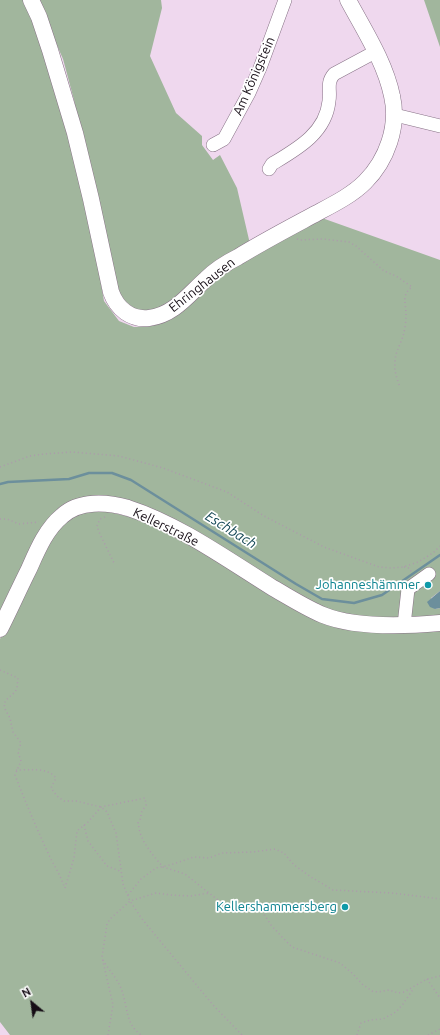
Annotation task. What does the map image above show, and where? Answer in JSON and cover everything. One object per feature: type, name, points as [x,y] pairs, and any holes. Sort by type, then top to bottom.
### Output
[{"type":"main road","name":"Ehringhausen","points":[[31,0],[44,31],[58,76],[91,199],[110,292],[121,309],[131,316],[142,318],[164,314],[181,302],[220,268],[348,196],[366,181],[374,171],[386,151],[391,135],[395,115],[394,103],[384,69],[348,0]]},
{"type":"main road","name":"Kellerstraße","points":[[0,629],[44,538],[57,520],[66,512],[75,507],[97,504],[126,508],[163,523],[187,535],[295,601],[324,616],[350,622],[383,624],[440,623]]},
{"type":"street","name":"Am Königstein","points":[[213,145],[224,138],[249,93],[260,68],[285,0]]},
{"type":"street","points":[[269,169],[272,164],[304,142],[322,124],[330,100],[329,79],[334,74],[375,52]]},
{"type":"street","points":[[395,115],[440,126]]},
{"type":"street","points":[[404,624],[408,589],[429,574]]},
{"type":"path","points":[[283,232],[300,240],[323,239],[349,242],[356,246],[384,271],[396,276],[412,287],[407,291],[405,299],[406,315],[403,336],[397,349],[395,362],[395,370],[400,387]]},
{"type":"path","points":[[0,467],[30,456],[44,454],[72,452],[119,456],[163,468],[227,492],[264,516],[324,547],[378,567],[403,567],[418,562],[433,553],[440,546]]},
{"type":"path","points":[[108,516],[101,518],[97,526],[114,563]]},
{"type":"path","points":[[0,519],[7,519],[19,524],[43,522]]},
{"type":"path","points":[[0,670],[18,678],[15,692],[6,700],[4,704],[10,718],[13,732],[21,743],[18,752],[21,761],[15,775],[48,854],[59,872],[65,888],[74,858],[77,831],[101,807]]},
{"type":"path","points":[[16,770],[44,770],[50,773],[56,778],[51,788],[60,799],[64,801],[76,801],[101,807],[145,798],[146,805],[141,813],[141,818],[138,823],[140,833],[144,842],[163,867],[185,874],[228,908],[234,909],[250,903],[258,905],[271,925],[292,947],[340,963],[362,984],[372,991],[378,992],[389,990],[398,993],[404,992],[427,979],[440,976]]},
{"type":"path","points":[[101,807],[107,812],[116,833],[123,884],[130,901],[142,919],[213,1005],[242,1035]]},
{"type":"path","points":[[84,825],[88,841],[107,866],[121,871]]},
{"type":"path","points":[[128,895],[136,883],[151,870],[156,868],[194,857],[210,858],[222,853],[253,852],[274,849],[284,853],[294,865],[333,890],[392,893],[440,899]]},
{"type":"path","points":[[108,1035],[113,1005],[102,957],[107,924],[110,919],[130,901],[156,893],[171,896],[191,896],[209,893]]},
{"type":"path","points":[[102,957],[106,966],[121,988],[130,1023],[141,1035]]},
{"type":"path","points":[[427,979],[440,998]]},
{"type":"path","points":[[357,1035],[362,1023],[370,1020],[383,1019],[396,1012],[414,987]]},
{"type":"path","points":[[428,1035],[440,1029]]},
{"type":"green space","points":[[0,0],[25,0],[29,6],[71,140],[104,301],[119,321],[134,327],[152,326],[166,321],[232,266],[322,218],[440,260],[440,591],[431,598],[435,609],[440,608],[440,618],[355,618],[327,611],[154,513],[70,505],[0,618]]},
{"type":"green space","points":[[37,0],[161,0],[162,8],[150,56],[176,113],[202,136],[202,145],[213,160],[220,155],[237,188],[250,244],[193,287],[160,309],[145,311],[134,308],[118,291],[80,132],[74,100],[63,59]]},
{"type":"green space","points":[[424,0],[440,0],[440,47]]},
{"type":"green space","points":[[93,508],[151,522],[314,615],[440,627],[440,1035],[10,1035],[0,1022],[0,639],[58,525]]},
{"type":"water","points":[[440,591],[440,608],[435,609],[430,607],[427,602]]},
{"type":"waterway","name":"Eschbach","points":[[0,484],[8,482],[69,479],[89,473],[112,473],[131,480],[322,599],[354,603],[382,595],[440,555]]},
{"type":"place","name":"Johanneshämmer","points":[[428,585]]},
{"type":"place","name":"Kellershammersberg","points":[[345,907]]}]
